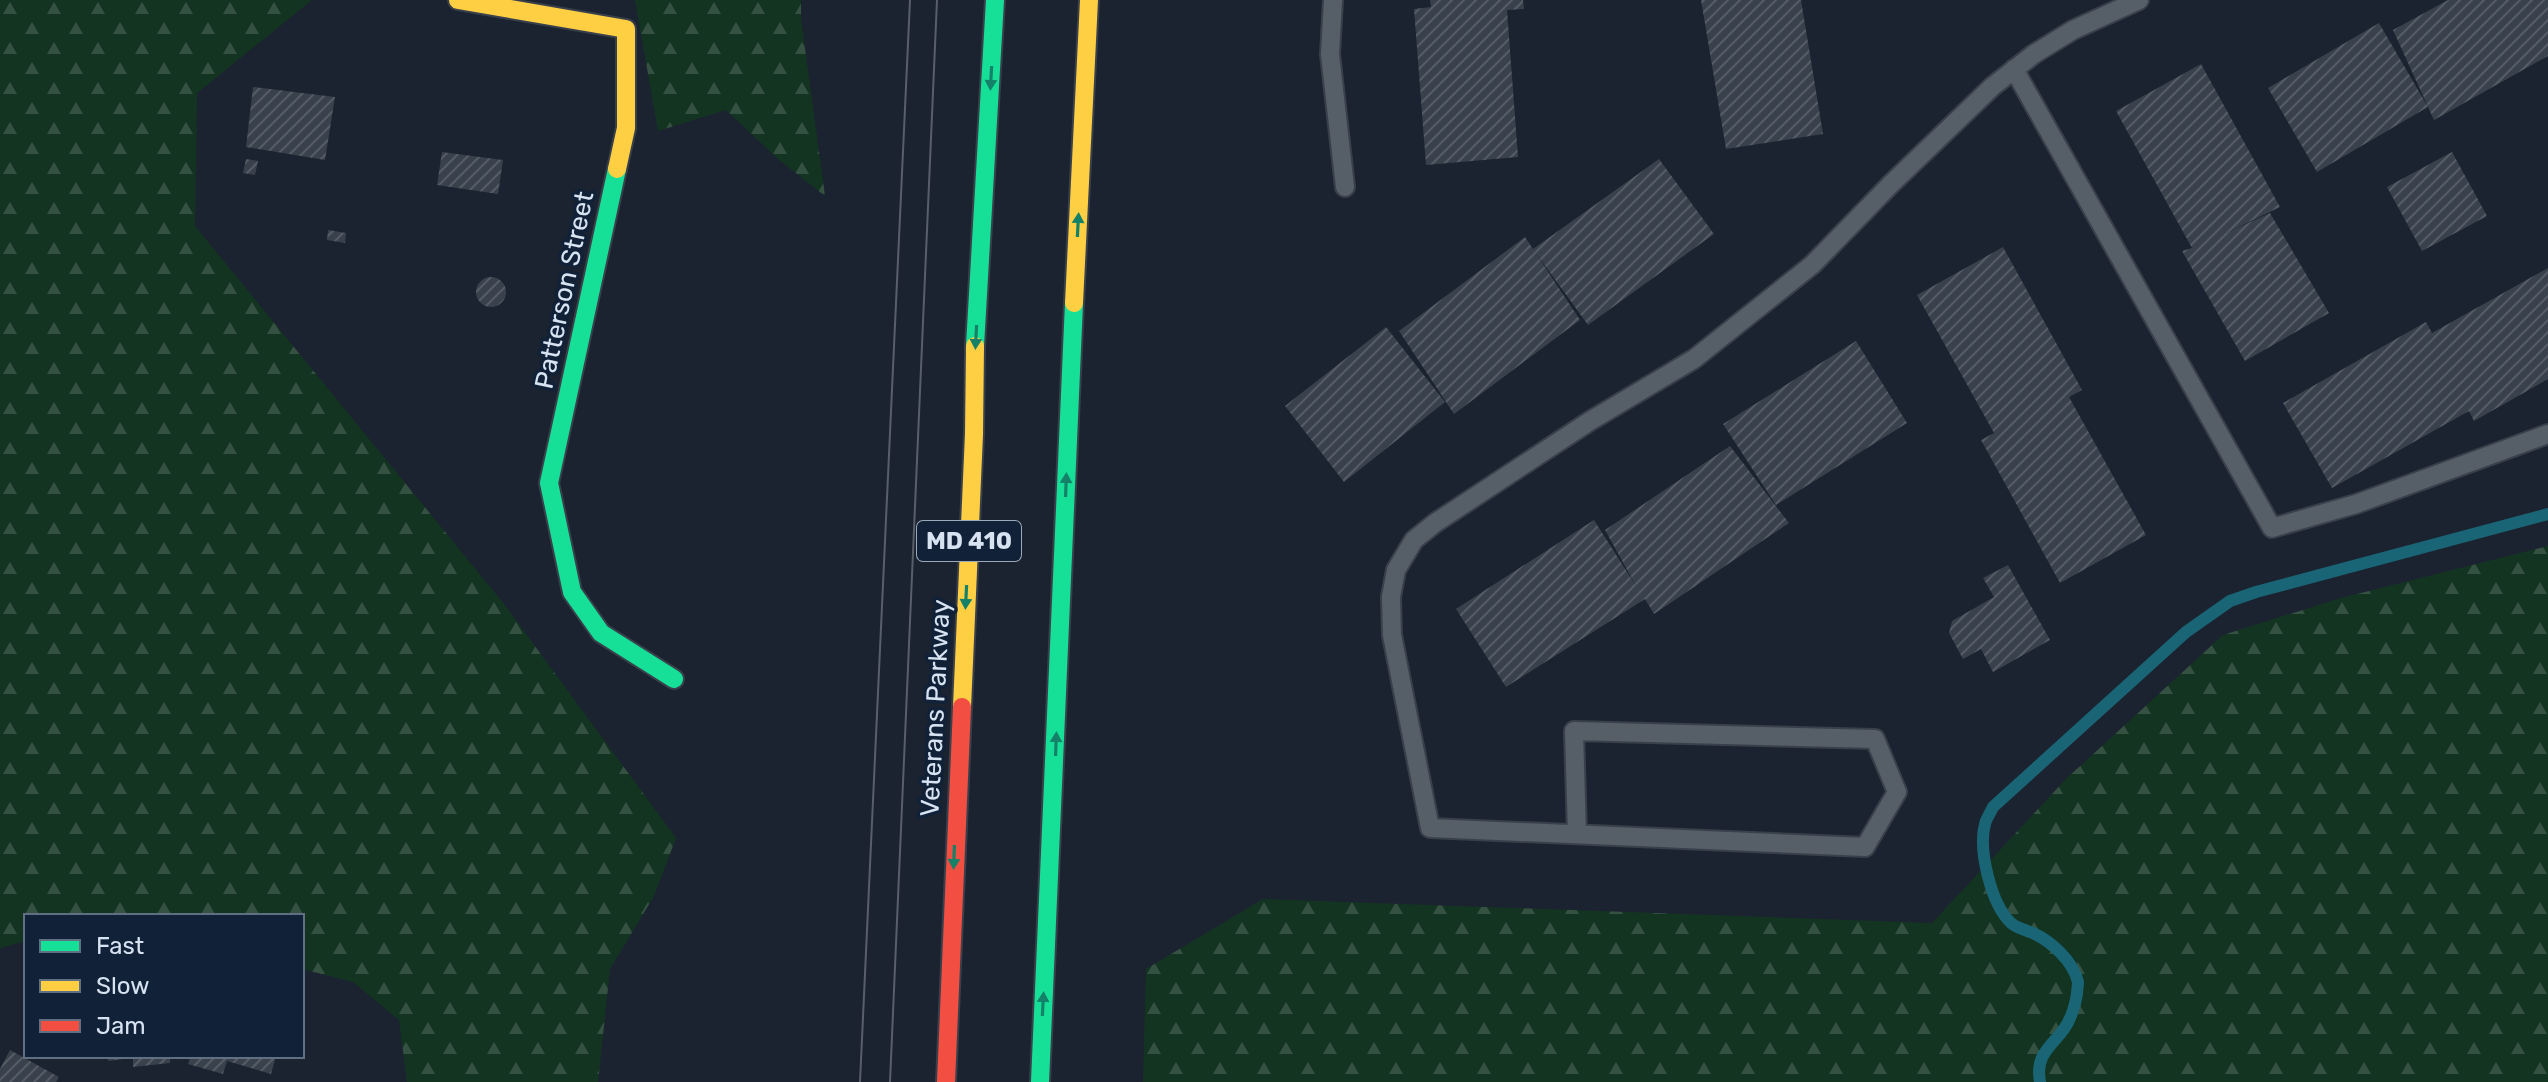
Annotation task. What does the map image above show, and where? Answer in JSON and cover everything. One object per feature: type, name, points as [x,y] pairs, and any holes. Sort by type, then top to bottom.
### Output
[{"type":"main road","name":"Patterson Street","points":[[458,0],[626,29],[626,128],[549,483],[572,592],[601,633],[674,679]]},
{"type":"main road","name":"Veterans Parkway","points":[[946,1082],[974,434],[975,343],[995,0]]},
{"type":"main road","points":[[1040,1082],[1089,0]]},
{"type":"lane","points":[[1333,0],[1330,54],[1345,187]]},
{"type":"lane","points":[[1577,834],[1574,731],[1875,739],[1897,792],[1865,847],[1430,828],[1392,635],[1391,597],[1396,570],[1414,540],[1590,421],[1694,359],[1812,265],[1914,162],[2014,69],[2073,30],[2139,0]]},
{"type":"lane","points":[[2014,69],[2272,528],[2356,504],[2548,434]]},
{"type":"green space","points":[[0,0],[312,0],[197,93],[195,226],[504,604],[676,838],[654,896],[610,969],[598,1082],[407,1082],[399,1020],[353,982],[304,970],[304,914],[24,914],[24,942],[0,948]]},
{"type":"green space","points":[[635,0],[801,0],[825,196],[778,159],[726,110],[658,131]]},
{"type":"green space","points":[[2548,546],[2548,1082],[1143,1082],[1146,969],[1263,899],[1932,923],[2066,779],[2223,635],[2341,598]]},
{"type":"building","points":[[1430,0],[1523,0],[1524,9],[1507,10],[1518,157],[1426,165],[1414,9],[1431,7]]},
{"type":"building","points":[[1701,0],[1801,0],[1823,134],[1726,149]]},
{"type":"building","points":[[2448,0],[2548,0],[2548,56],[2434,120],[2393,30]]},
{"type":"building","points":[[2379,23],[2428,107],[2317,172],[2268,88]]},
{"type":"building","points":[[2201,64],[2280,207],[2222,235],[2270,213],[2329,313],[2245,361],[2182,251],[2192,248],[2116,111]]},
{"type":"building","points":[[253,87],[335,97],[325,160],[246,147]]},
{"type":"building","points":[[442,152],[503,160],[498,194],[437,185]]},
{"type":"building","points":[[2452,152],[2487,216],[2422,251],[2387,187]]},
{"type":"building","points":[[246,159],[258,161],[255,175],[243,173]]},
{"type":"building","points":[[1659,159],[1714,234],[1588,325],[1535,252],[1580,320],[1454,414],[1399,331],[1525,237],[1533,249]]},
{"type":"building","points":[[328,230],[346,233],[345,243],[327,240]]},
{"type":"building","points":[[2003,247],[2082,390],[2069,397],[2146,535],[2060,583],[1981,440],[1994,433],[1917,295]]},
{"type":"building","points":[[2548,268],[2548,379],[2474,421],[2469,411],[2332,488],[2283,403],[2426,322],[2432,333]]},
{"type":"building","points":[[491,277],[497,278],[505,286],[505,298],[497,306],[491,307],[485,306],[477,298],[476,292],[477,286],[485,278]]},
{"type":"building","points":[[1386,327],[1445,402],[1344,482],[1285,406]]},
{"type":"building","points":[[1856,341],[1907,423],[1776,505],[1723,424]]},
{"type":"building","points":[[1730,446],[1789,523],[1654,614],[1645,599],[1506,687],[1456,609],[1594,520],[1636,586],[1605,530]]},
{"type":"building","points":[[2008,565],[2050,640],[1993,672],[1981,649],[1963,659],[1949,633],[1952,621],[1994,597],[1983,578]]},
{"type":"building","points":[[10,1050],[59,1077],[56,1082],[0,1082],[0,1069]]},
{"type":"building","points":[[133,1058],[170,1058],[170,1063],[133,1067]]},
{"type":"building","points":[[190,1058],[275,1058],[271,1074],[227,1061],[223,1074],[188,1064]]},
{"type":"waterway","points":[[2040,1082],[2042,1058],[2069,1021],[2078,982],[2072,967],[2061,953],[2040,937],[2013,925],[1998,903],[1988,876],[1983,848],[1985,824],[1993,807],[2186,632],[2230,601],[2548,514]]},
{"type":"tram line","points":[[860,1082],[910,0]]},
{"type":"tram line","points":[[890,1082],[937,0]]},
{"type":"traffic: fast","points":[[975,346],[995,0]]},
{"type":"traffic: fast","points":[[617,169],[549,483],[572,592],[601,633],[674,679]]},
{"type":"traffic: fast","points":[[1040,1082],[1074,303]]},
{"type":"traffic: slow","points":[[458,0],[626,29],[626,128],[617,169]]},
{"type":"traffic: slow","points":[[1074,303],[1089,0]]},
{"type":"traffic: slow","points":[[962,707],[975,346]]},
{"type":"traffic: jam","points":[[946,1082],[962,707]]}]
